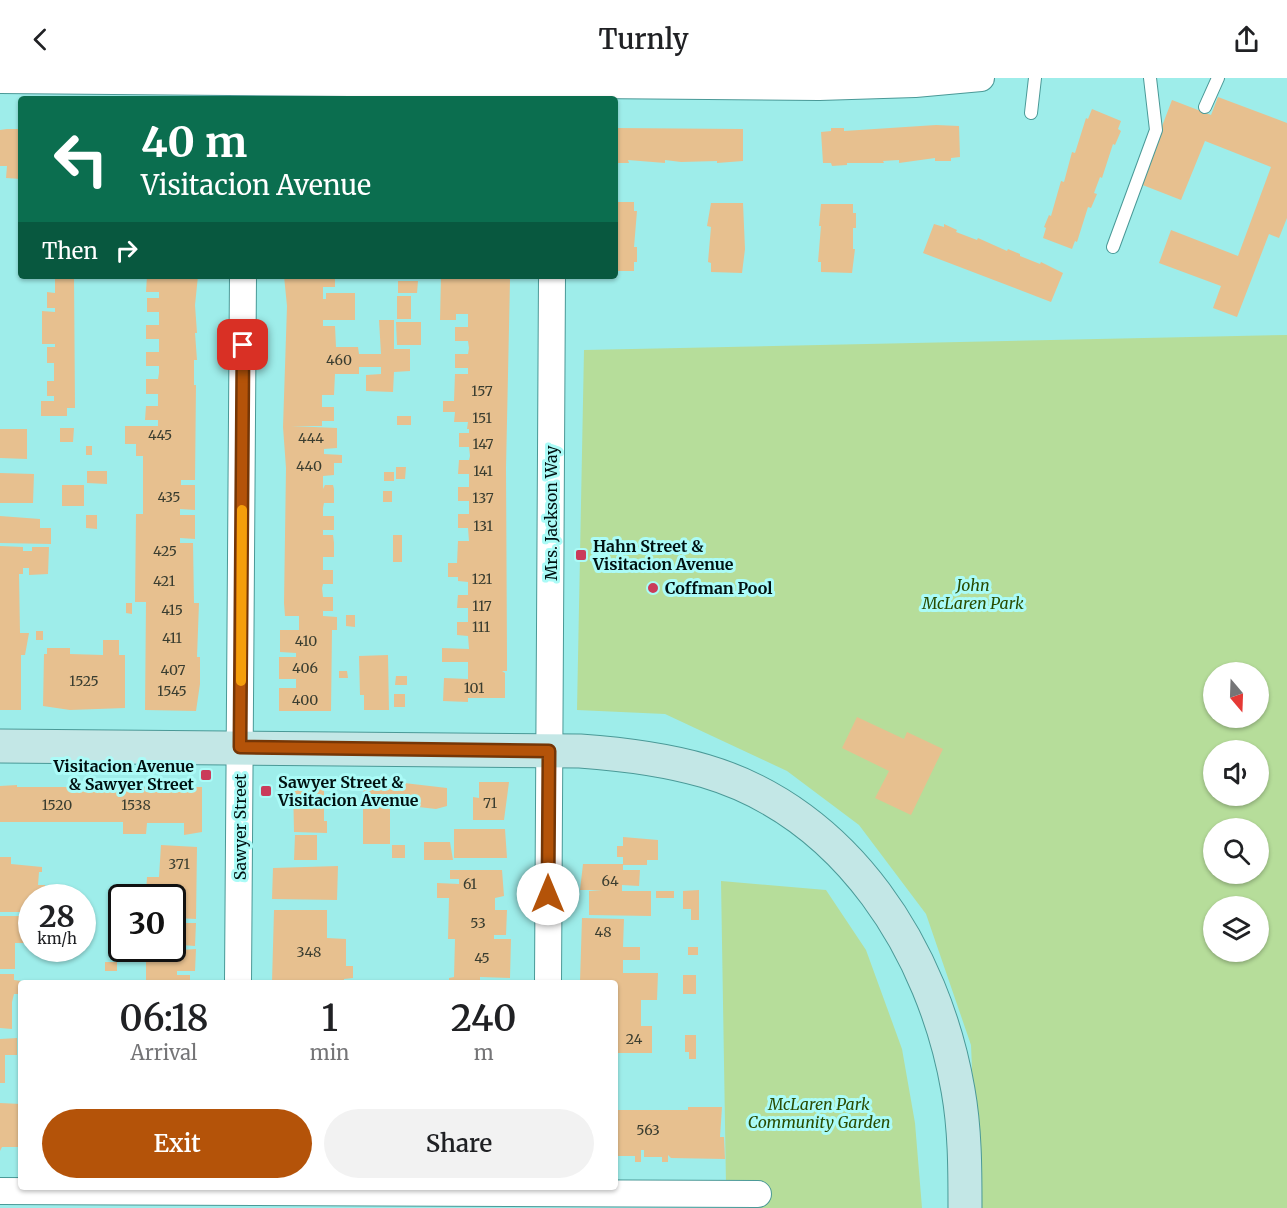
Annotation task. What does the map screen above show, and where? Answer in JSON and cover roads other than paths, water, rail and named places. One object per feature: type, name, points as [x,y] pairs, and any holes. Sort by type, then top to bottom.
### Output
[{"type":"street","points":[[0,80],[57,79],[244,86],[553,87],[791,82],[866,86],[981,78]]},
{"type":"street","name":"Sawyer Street","points":[[238,980],[243,279]]},
{"type":"street","name":"Mrs. Jackson Way","points":[[548,980],[552,279]]},
{"type":"street","points":[[0,746],[240,747],[621,754],[666,760],[708,771],[748,788],[786,809],[821,835],[851,864],[879,897],[903,931],[923,971],[937,1008],[958,1090],[963,1132],[965,1208]]},
{"type":"street","points":[[0,1191],[236,1195],[494,1190]]},
{"type":"street","points":[[588,1190],[758,1194]]},
{"type":"lane","points":[[1031,113],[1035,78]]},
{"type":"lane","points":[[1113,247],[1156,130],[1150,78]]},
{"type":"lane","points":[[1206,107],[1218,78]]},
{"type":"place","name":"Hahn Street & Visitacion Avenue","points":[[581,555]]},
{"type":"place","name":"Coffman Pool","points":[[653,588]]},
{"type":"place","name":"Visitacion Avenue & Sawyer Street","points":[[206,775]]},
{"type":"place","name":"Sawyer Street & Visitacion Avenue","points":[[266,791]]},
{"type":"park label","name":"John McLaren Park","points":[[973,594]]},
{"type":"park label","name":"McLaren Park Community Garden","points":[[819,1113]]}]
